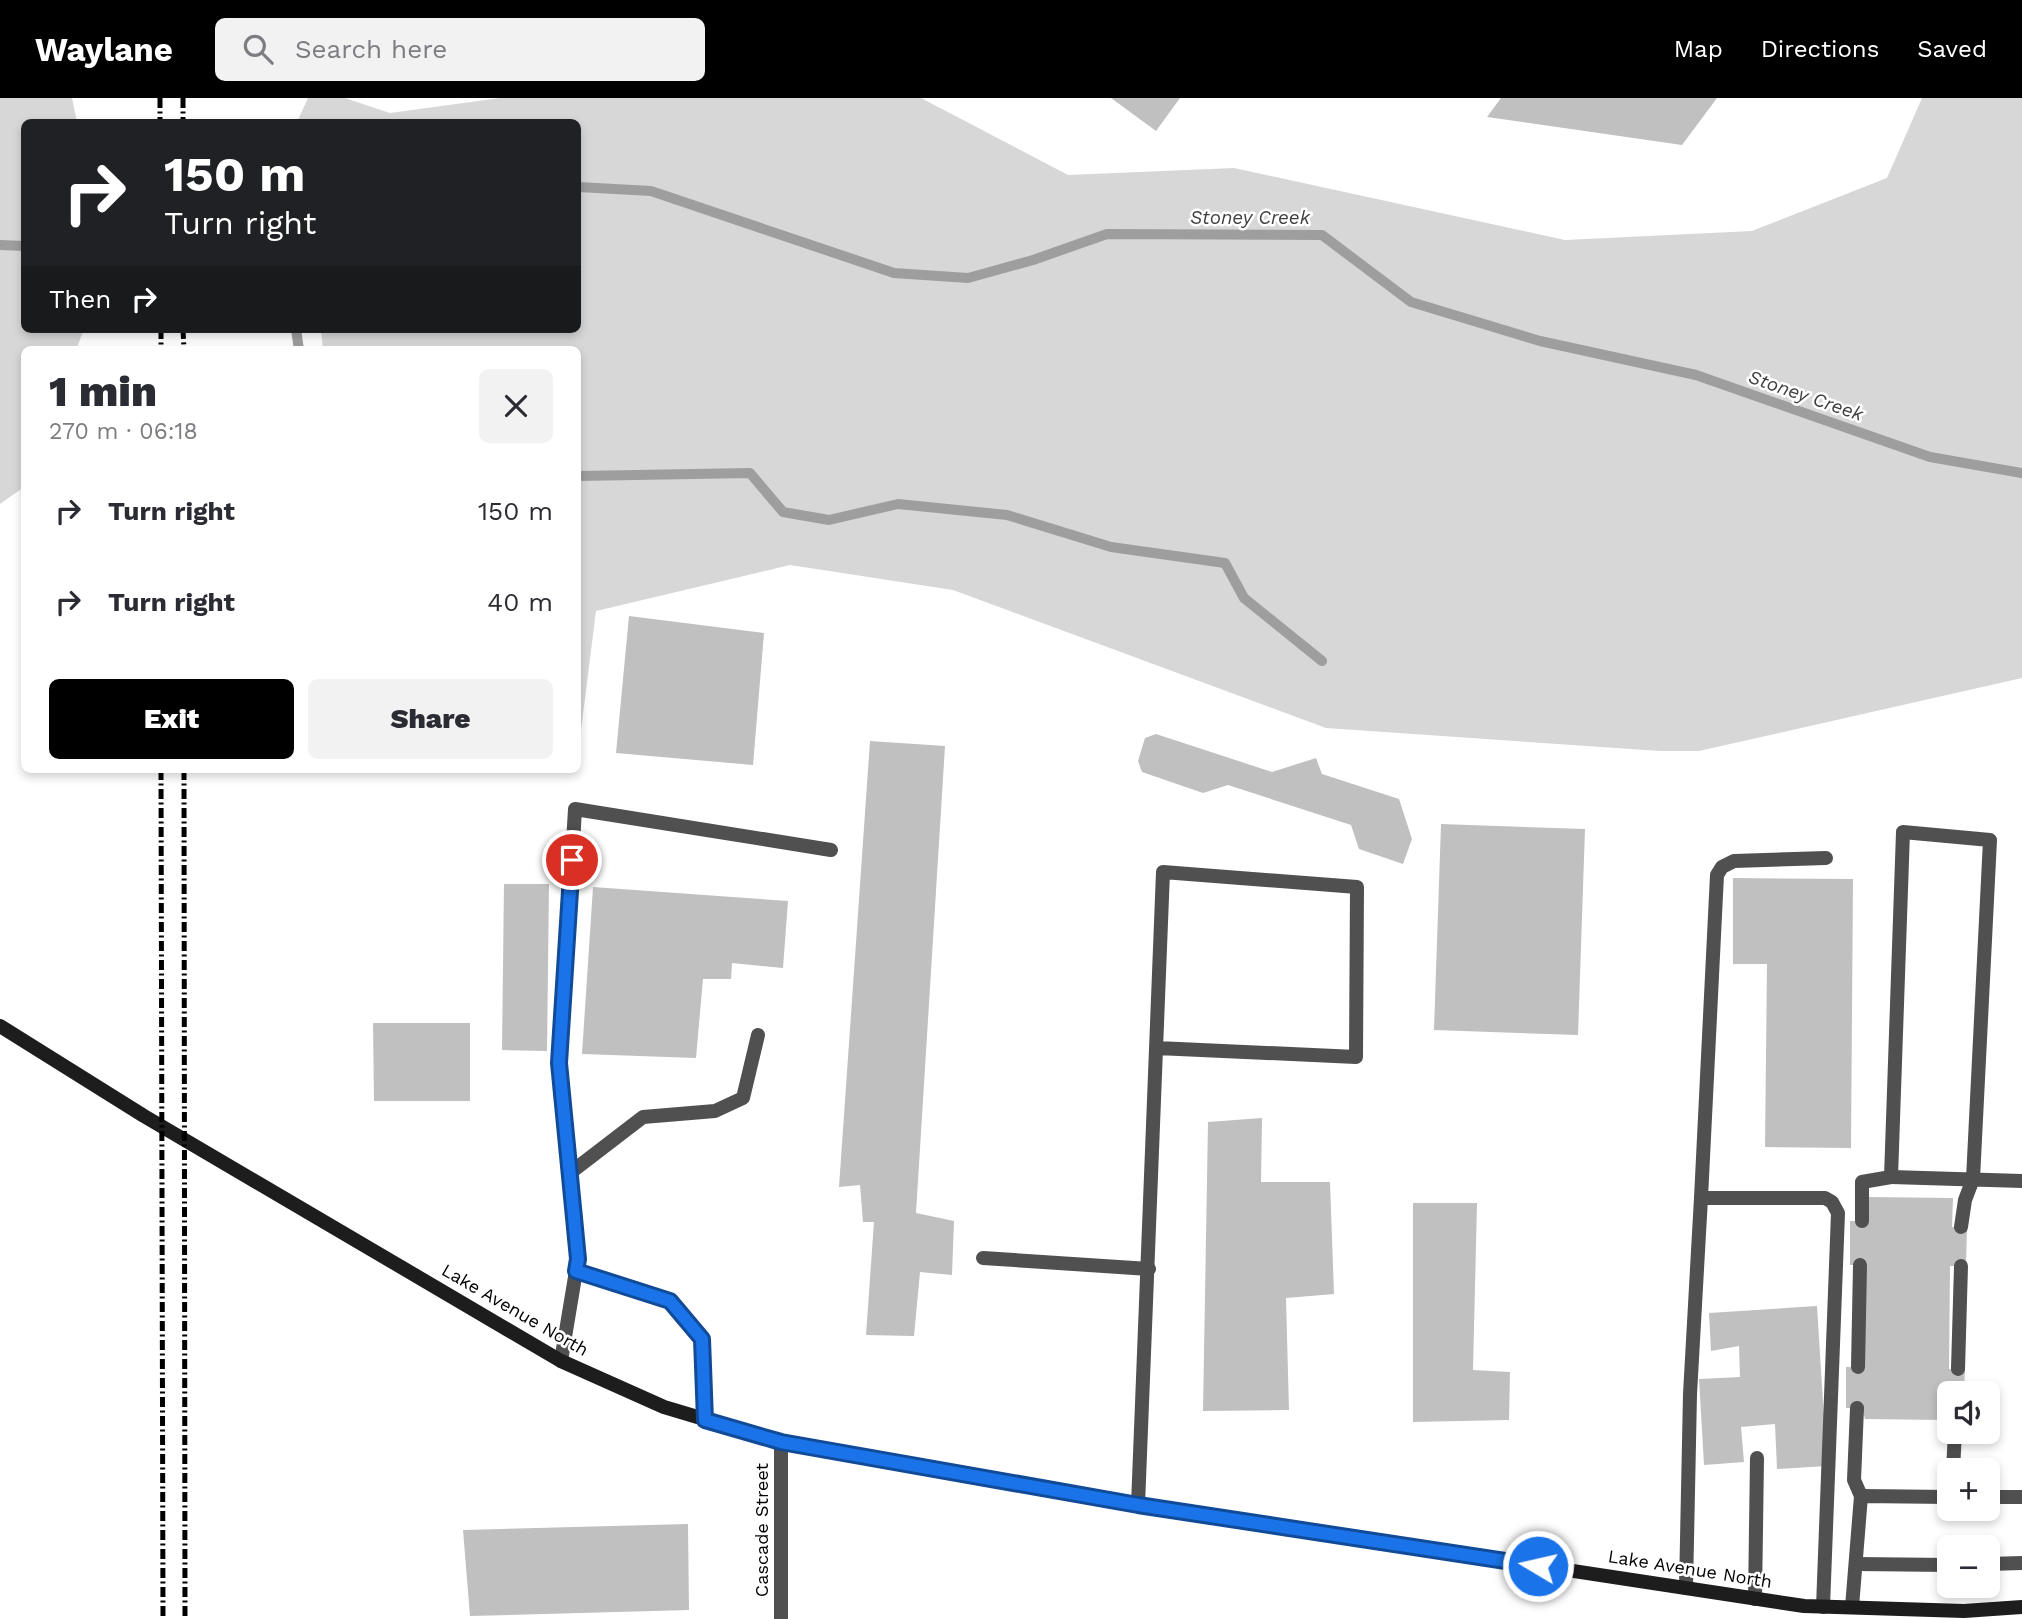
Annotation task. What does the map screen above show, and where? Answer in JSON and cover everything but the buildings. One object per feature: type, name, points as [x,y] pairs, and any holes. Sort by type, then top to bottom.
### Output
[{"type":"street","points":[[561,1361],[578,1259],[559,1063],[575,809],[831,850]]},
{"type":"street","points":[[1891,1177],[1903,832],[1990,840],[1973,1179],[1965,1200],[1961,1227]]},
{"type":"street","points":[[1686,1588],[1690,1394],[1717,875],[1721,867],[1734,861],[1826,858]]},
{"type":"street","points":[[1138,1505],[1163,872],[1357,887],[1356,1057],[1157,1048]]},
{"type":"street","name":"Lake Avenue North","points":[[0,1027],[561,1361],[664,1408],[781,1442],[1138,1505],[1755,1599],[1823,1607],[1965,1611],[2022,1607]]},
{"type":"street","points":[[570,1172],[643,1117],[715,1111],[743,1098],[758,1035]]},
{"type":"street","points":[[1861,1221],[1862,1182],[1891,1177],[2022,1181]]},
{"type":"street","points":[[1701,1198],[1825,1198],[1836,1207],[1838,1213],[1823,1607]]},
{"type":"street","points":[[983,1258],[1149,1269]]},
{"type":"street","points":[[1858,1367],[1860,1265]]},
{"type":"street","points":[[1958,1369],[1961,1266]]},
{"type":"street","points":[[576,1271],[670,1301],[702,1339],[705,1420]]},
{"type":"street","points":[[1852,1607],[1861,1496],[1854,1480],[1857,1408]]},
{"type":"street","name":"Cascade Street","points":[[781,1442],[781,1619]]},
{"type":"street","points":[[1755,1599],[1757,1458]]},
{"type":"street","points":[[1861,1496],[1937,1497]]},
{"type":"street","points":[[2000,1497],[2022,1497]]},
{"type":"street","points":[[2000,1564],[2022,1563]]},
{"type":"street","points":[[1856,1564],[1937,1565]]},
{"type":"shaded area","points":[[0,98],[72,98],[76,119],[21,119],[21,333],[82,333],[78,346],[21,346],[21,489],[0,504]]},
{"type":"shaded area","points":[[308,98],[345,98],[390,113],[500,98],[921,98],[1068,175],[1234,168],[1565,240],[1752,231],[1887,178],[1922,98],[2022,98],[2022,678],[1699,751],[1660,751],[1326,728],[953,590],[790,565],[596,611],[581,730],[581,346],[323,346],[321,333],[581,333],[581,119],[298,119]]},
{"type":"waterway","name":"Stoney Creek","points":[[581,187],[651,191],[894,273],[968,278],[1033,260],[1107,234],[1322,235],[1411,302],[1540,341],[1696,375],[1930,457],[2022,473]]},
{"type":"waterway","name":"Stoney Creek","points":[[0,245],[21,246]]},
{"type":"waterway","points":[[297,333],[298,346]]},
{"type":"waterway","points":[[581,476],[750,473],[783,512],[829,520],[898,504],[1007,515],[1111,547],[1225,563],[1244,598],[1322,661]]},
{"type":"railway","points":[[160,98],[160,119]]},
{"type":"railway","points":[[183,98],[183,119]]},
{"type":"railway","points":[[161,333],[161,346]]},
{"type":"railway","points":[[183,333],[184,346]]},
{"type":"railway","points":[[161,773],[163,1619]]},
{"type":"railway","points":[[184,773],[185,1619]]},
{"type":"route","points":[[572,860],[559,1063],[578,1259],[576,1271],[670,1301],[702,1339],[705,1420],[781,1442],[1138,1505],[1538,1566]]}]
